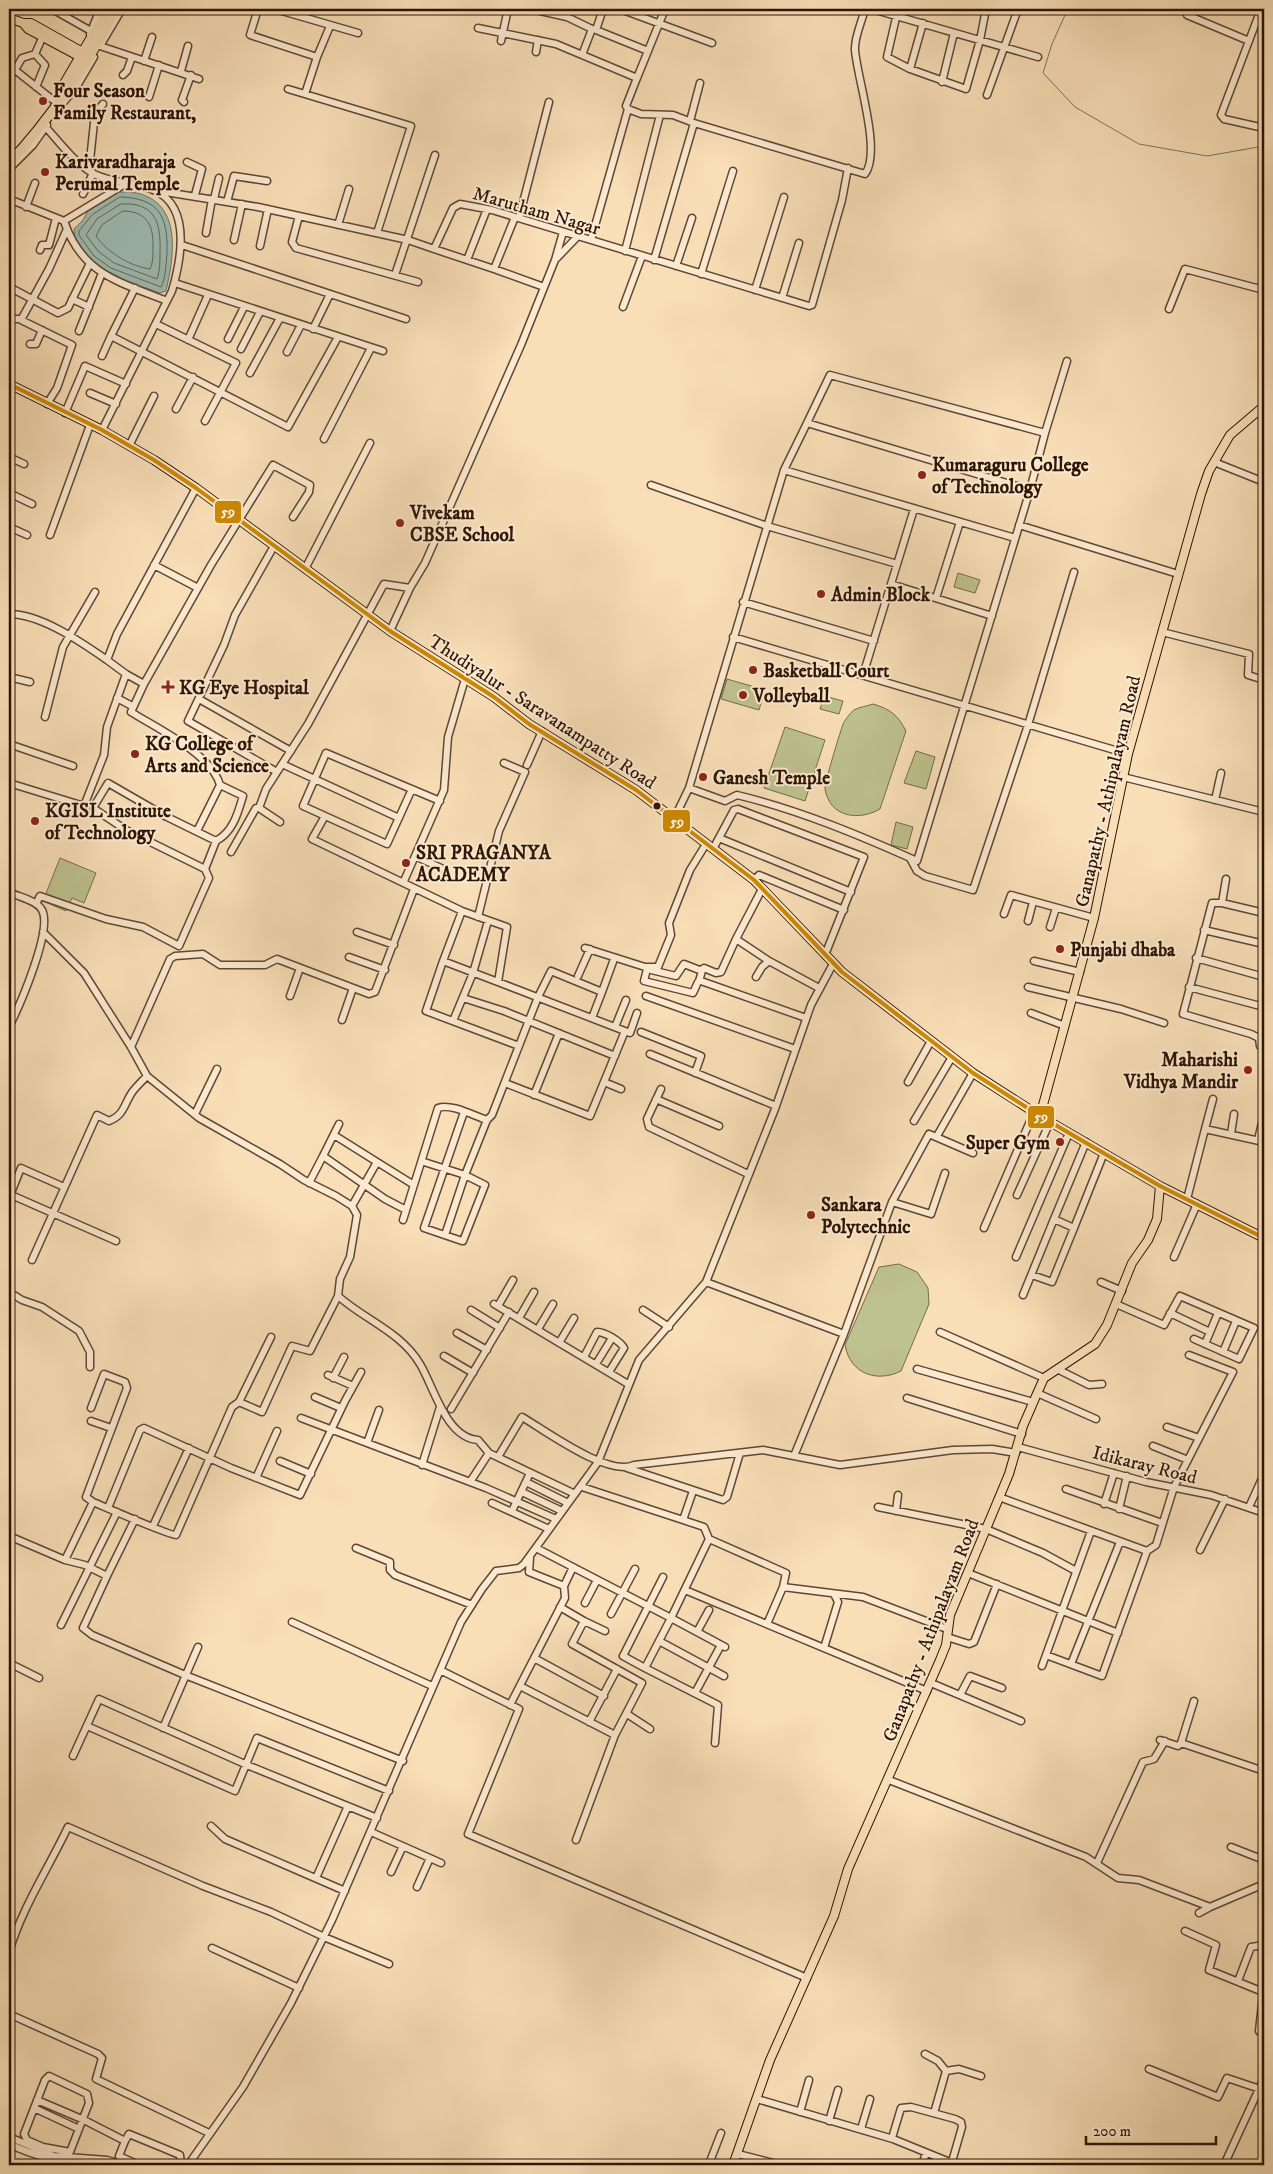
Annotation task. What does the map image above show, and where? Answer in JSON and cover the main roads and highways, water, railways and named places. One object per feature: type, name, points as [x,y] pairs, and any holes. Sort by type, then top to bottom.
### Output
[{"type":"highway","points":[[9,163],[44,125],[85,55],[108,9]]},
{"type":"highway","points":[[9,154],[53,100],[115,9]]},
{"type":"main road","points":[[9,18],[23,23],[43,36],[85,55]]},
{"type":"main road","points":[[23,23],[31,23],[85,55]]},
{"type":"main road","name":"Thudiyalur - Saravanampatty Road","points":[[9,384],[102,430],[196,488],[390,631],[636,790],[754,880],[833,964],[973,1072],[1050,1122],[1160,1186],[1264,1238]]},
{"type":"main road","name":"Ganapathy - Athipalayam Road","points":[[1037,1114],[1074,997],[1094,918],[1128,754],[1201,494],[1214,462],[1230,435],[1264,406]]},
{"type":"main road","name":"Ganapathy - Athipalayam Road","points":[[733,2165],[770,2060],[834,1916],[848,1869],[889,1780],[946,1645],[950,1615],[1000,1497],[1033,1402],[1044,1378],[1096,1344],[1122,1291],[1132,1263],[1148,1240],[1157,1219],[1160,1186]]},
{"type":"water","points":[[119,192],[136,193],[146,196],[157,203],[165,213],[170,225],[172,238],[171,266],[166,291],[160,293],[107,271],[84,253],[77,242],[74,229],[83,220],[88,211]]},
{"type":"waterway","points":[[1062,9],[1065,15],[1052,44],[1043,73],[1075,107],[1139,144],[1207,156],[1264,146]]},
{"type":"place","name":"Four Season Family Restaurant,","points":[[43,101]]},
{"type":"place","name":"Karivaradharaja Perumal Temple","points":[[45,172]]},
{"type":"place","name":"Kumaraguru College of Technology","points":[[922,475]]},
{"type":"place","name":"Vivekam CBSE School","points":[[400,523]]},
{"type":"place","name":"Admin Block","points":[[821,594]]},
{"type":"place","name":"Basketball Court","points":[[753,670]]},
{"type":"place","name":"KG Eye Hospital","points":[[168,687]]},
{"type":"place","name":"Volleyball","points":[[743,695]]},
{"type":"place","name":"KG College of Arts and Science","points":[[135,754]]},
{"type":"place","name":"Ganesh Temple","points":[[703,777]]},
{"type":"place","name":"KGISL Institute of Technology","points":[[35,821]]},
{"type":"place","name":"SRI PRAGANYA ACADEMY","points":[[406,863]]},
{"type":"place","name":"Punjabi dhaba","points":[[1060,949]]},
{"type":"place","name":"Maharishi Vidhya Mandir","points":[[1248,1070]]},
{"type":"place","name":"Super Gym","points":[[1060,1142]]},
{"type":"place","name":"Sankara Polytechnic","points":[[811,1215]]}]
